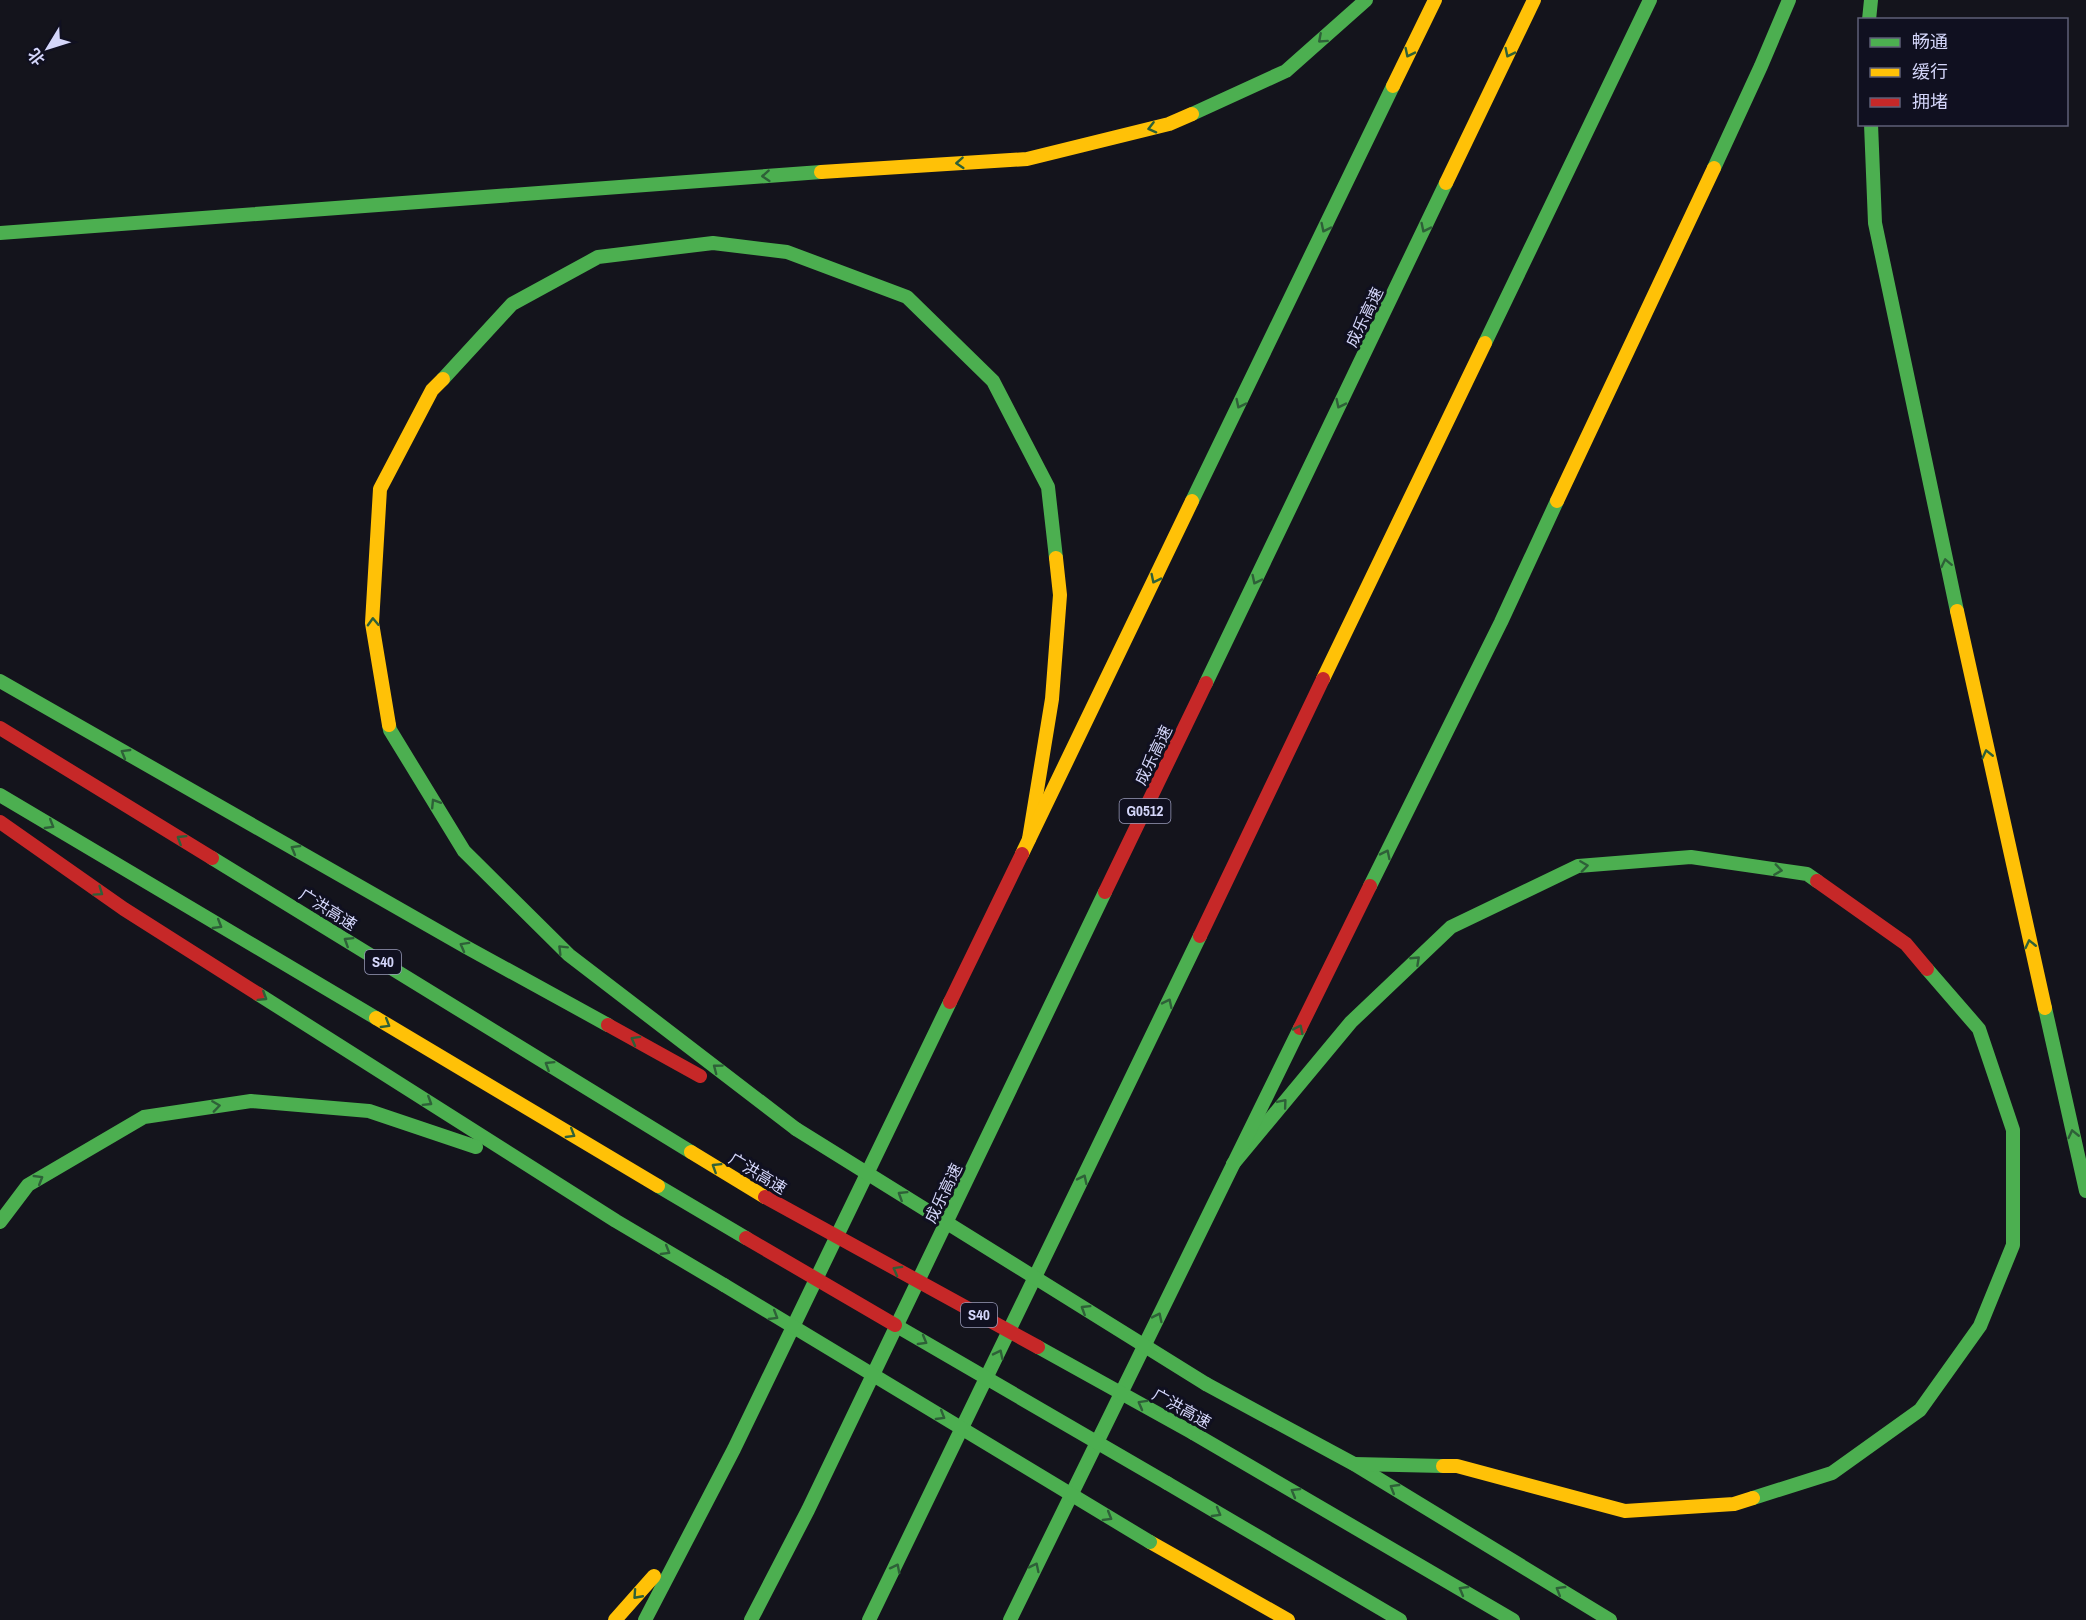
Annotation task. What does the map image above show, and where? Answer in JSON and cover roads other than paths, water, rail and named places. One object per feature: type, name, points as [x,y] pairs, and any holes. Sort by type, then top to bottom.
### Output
[{"type":"highway","points":[[0,233],[696,180],[1027,159],[1169,124],[1286,71],[1366,0]]},
{"type":"highway","points":[[645,1620],[740,1438],[1435,0]]},
{"type":"highway","name":"成乐高速","points":[[751,1620],[808,1510],[1534,0]]},
{"type":"highway","points":[[869,1620],[908,1544],[1650,0]]},
{"type":"highway","points":[[1010,1620],[1506,612],[1761,66],[1789,0]]},
{"type":"highway","points":[[1869,18],[1871,0]]},
{"type":"highway","points":[[1871,126],[1875,223],[1982,731],[2086,1191]]},
{"type":"highway","points":[[796,1129],[569,955],[464,851],[390,730],[372,623],[380,489],[432,390],[512,304],[598,257],[713,243],[787,252],[907,297],[993,381],[1048,487],[1060,595],[1052,699],[1029,839]]},
{"type":"highway","points":[[0,681],[466,947],[796,1129],[1206,1384],[1354,1464],[1610,1620]]},
{"type":"highway","name":"广洪高速","points":[[0,728],[765,1197],[1193,1432],[1513,1620]]},
{"type":"highway","points":[[0,795],[746,1238],[1400,1620]]},
{"type":"highway","points":[[0,822],[124,909],[616,1221],[1150,1542],[1288,1620]]},
{"type":"highway","points":[[1233,1164],[1351,1022],[1451,927],[1578,866],[1691,857],[1807,874],[1906,944],[1979,1029],[2013,1130],[2013,1245],[1980,1326],[1920,1410],[1832,1473],[1734,1504],[1625,1511],[1457,1466],[1354,1464]]},
{"type":"highway","points":[[0,1222],[28,1185],[144,1117],[251,1101],[369,1111],[488,1151],[616,1221]]},
{"type":"highway","points":[[615,1620],[687,1539]]},
{"type":"highway","points":[[1150,1542],[1262,1620]]}]
